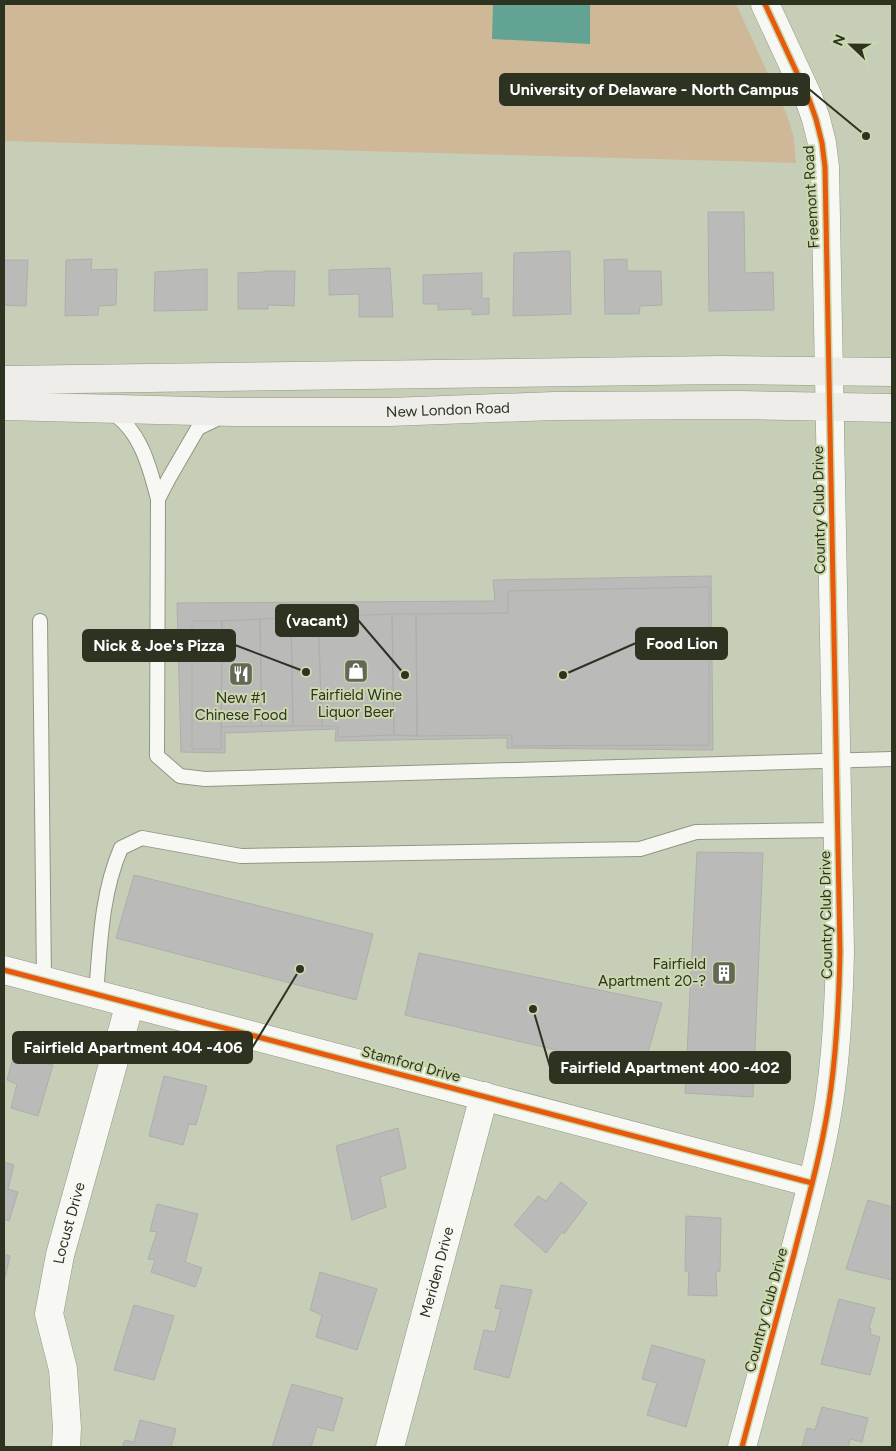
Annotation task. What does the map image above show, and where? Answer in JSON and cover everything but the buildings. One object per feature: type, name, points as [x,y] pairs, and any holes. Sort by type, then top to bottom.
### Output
[{"type":"main road","points":[[4,380],[721,370],[892,372]]},
{"type":"main road","name":"New London Road","points":[[4,406],[233,412],[389,412],[554,406],[720,405],[892,408]]},
{"type":"street","name":"Freemont Road","points":[[764,4],[809,99],[822,143],[826,196],[829,371]]},
{"type":"street","name":"Country Club Drive","points":[[742,1447],[812,1183],[827,1115],[836,1043],[840,952],[829,371]]},
{"type":"street","name":"Stamford Drive","points":[[4,970],[812,1183]]},
{"type":"street","name":"Locust Drive","points":[[66,1447],[67,1428],[62,1369],[50,1314],[60,1255],[130,1003]]},
{"type":"street","name":"Meriden Drive","points":[[390,1447],[484,1096]]},
{"type":"lane","points":[[103,408],[120,417],[138,442],[151,474],[158,499],[157,756],[180,776],[205,779],[892,759]]},
{"type":"lane","points":[[158,499],[198,428],[233,412]]},
{"type":"lane","points":[[40,621],[44,980]]},
{"type":"lane","points":[[96,995],[104,911],[115,862],[121,848],[142,838],[241,856],[640,850],[696,832],[837,830]]},
{"type":"shaded area","points":[[4,4],[736,4],[787,115],[794,138],[796,163],[4,141]]},
{"type":"water","points":[[493,4],[590,4],[590,44],[492,39]]},
{"type":"cycle path","points":[[742,1447],[805,1213],[824,1130],[835,1054],[840,952],[825,167],[822,143],[809,99],[765,4]]},
{"type":"cycle path","points":[[4,970],[812,1183]]},
{"type":"place","name":"University of Delaware - North Campus","points":[[866,136]]},
{"type":"place","name":"Fairfield Wine Liquor Beer","points":[[356,671]]},
{"type":"place","name":"Nick & Joe's Pizza","points":[[306,672]]},
{"type":"place","name":"New #1 Chinese Food","points":[[241,674]]},
{"type":"place","name":"(vacant)","points":[[405,675]]},
{"type":"place","name":"Food Lion","points":[[563,675]]},
{"type":"place","name":"Fairfield Apartment 404 -406","points":[[300,969]]},
{"type":"place","name":"Fairfield Apartment 20-?","points":[[724,973]]},
{"type":"place","name":"Fairfield Apartment 400 -402","points":[[533,1009]]}]
